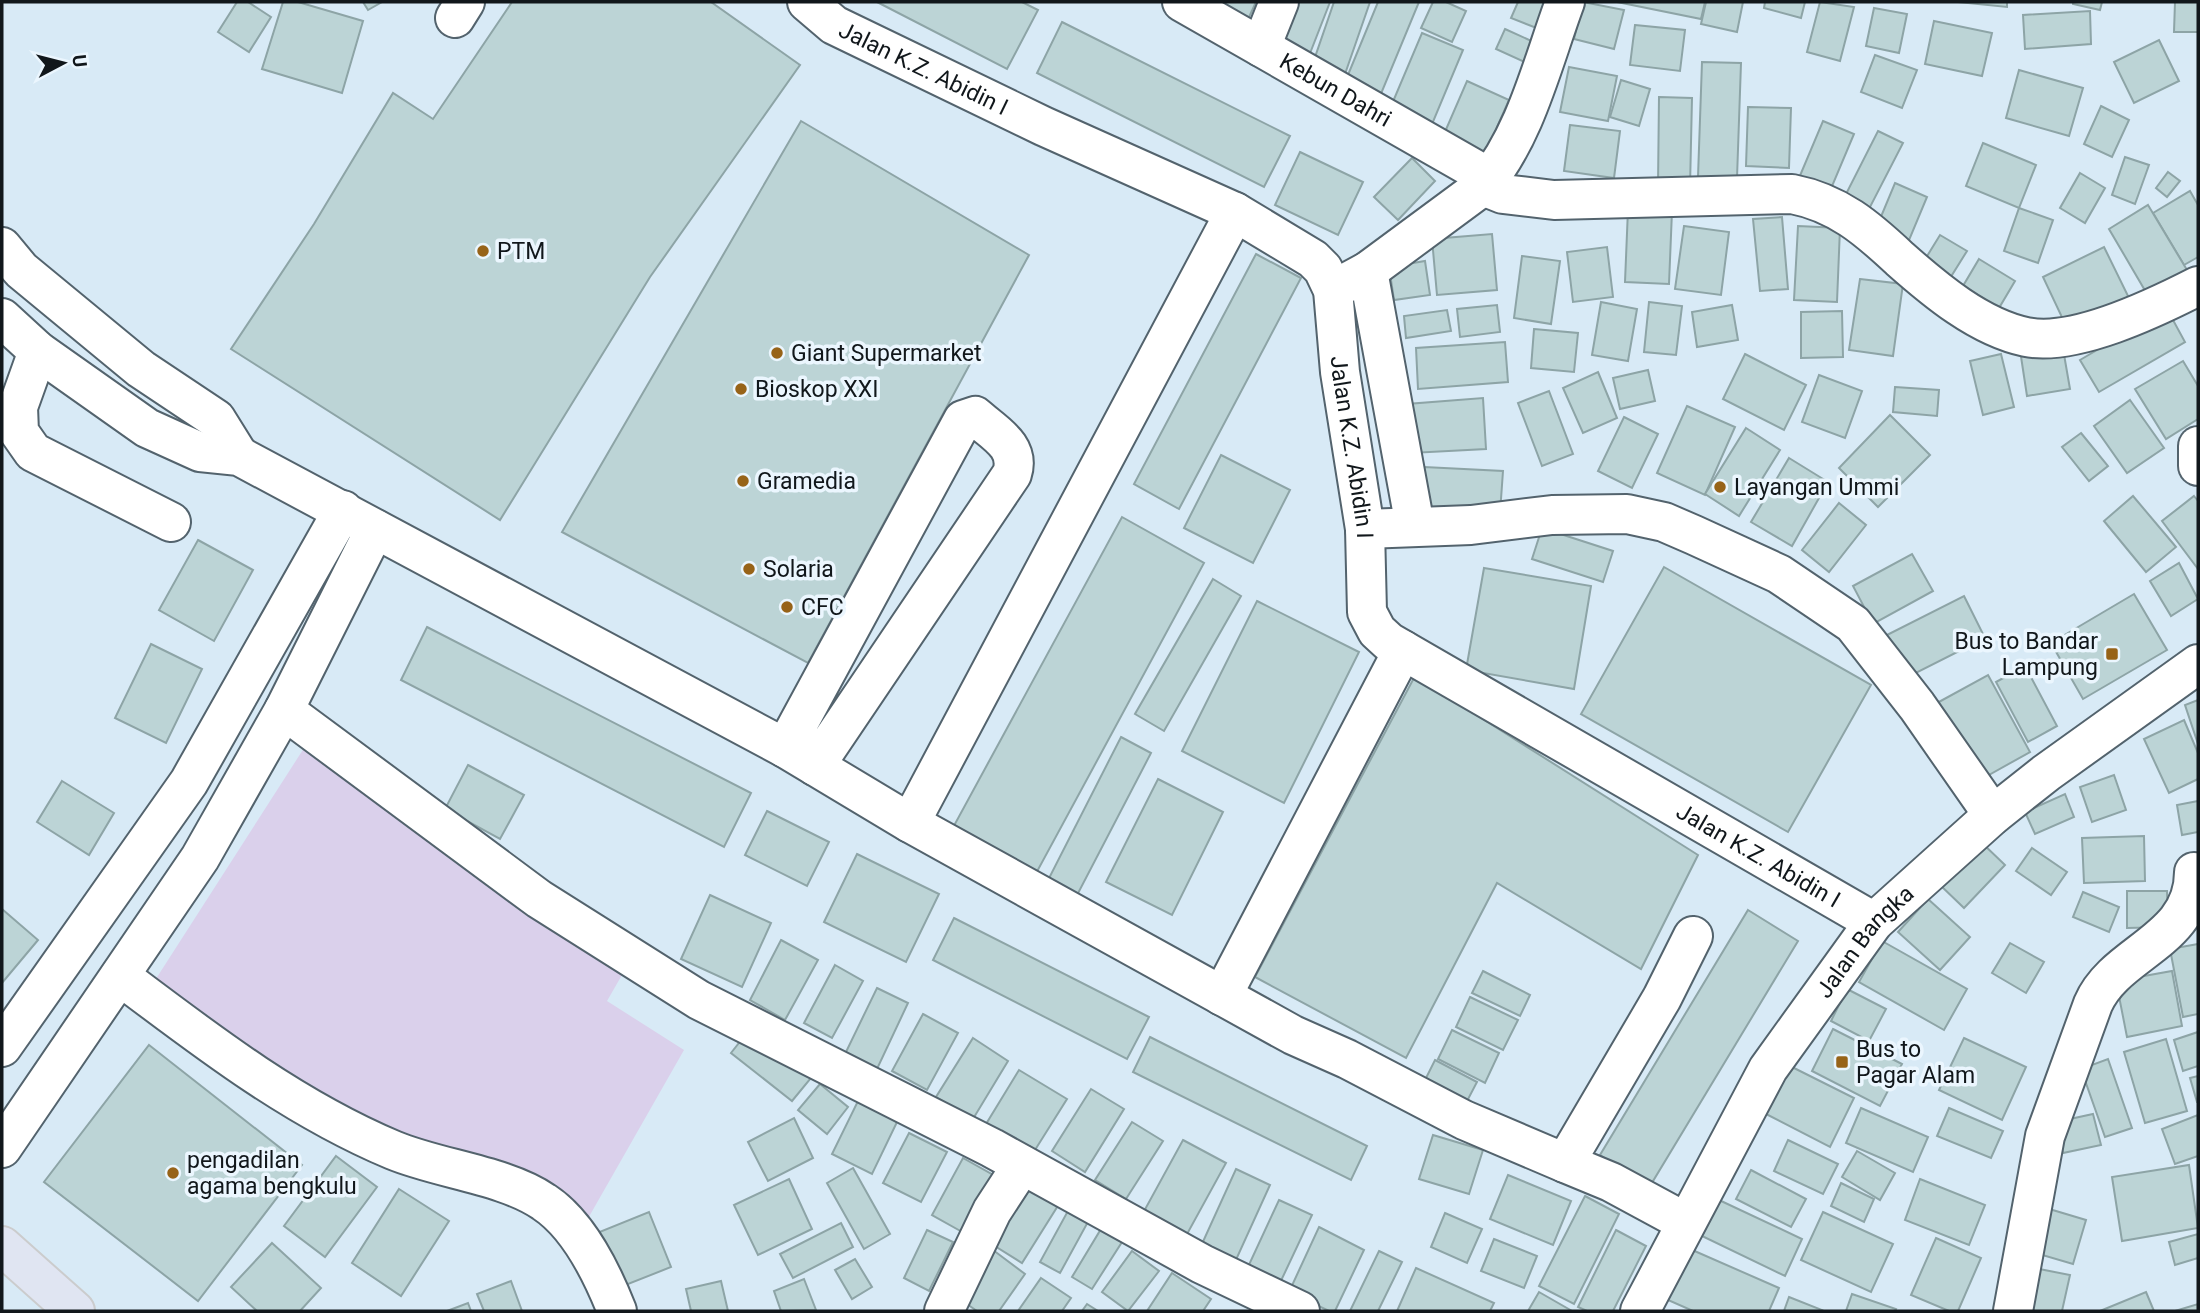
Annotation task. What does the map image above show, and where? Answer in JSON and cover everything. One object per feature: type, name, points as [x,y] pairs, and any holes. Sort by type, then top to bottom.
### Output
[{"type":"main road","points":[[2,1246],[75,1311]]},
{"type":"street","name":"Jalan K.Z. Abidin I","points":[[807,2],[834,25],[1043,126],[1235,212],[1313,259],[1323,269],[1332,290],[1343,396],[1365,529],[1367,612],[1384,639],[1874,922]]},
{"type":"street","name":"Kebun Dahri","points":[[1182,2],[1503,194],[1555,200],[1793,194],[1815,198],[1863,225],[1928,284],[1996,327],[2026,337],[2057,338],[2121,321],[2198,286]]},
{"type":"street","points":[[1261,47],[1279,2]]},
{"type":"street","points":[[1332,290],[1368,271],[1487,182],[1509,154],[1565,2]]},
{"type":"street","points":[[910,823],[1235,212]]},
{"type":"street","points":[[8,271],[141,369],[216,419],[239,456]]},
{"type":"street","points":[[1368,271],[1415,526]]},
{"type":"street","points":[[2,318],[38,351],[147,428],[200,453],[239,456],[800,757],[910,823],[1293,1035],[1347,1059],[1464,1120],[1611,1182],[1685,1222]]},
{"type":"street","points":[[38,351],[18,407],[19,432],[33,452],[171,522]]},
{"type":"street","points":[[975,416],[1013,450],[1016,460],[1012,474],[800,757],[963,420],[975,416]]},
{"type":"street","points":[[2198,446],[2198,466]]},
{"type":"street","points":[[2,1047],[188,782],[343,510]]},
{"type":"street","points":[[1365,529],[1471,524],[1552,514],[1627,514],[1664,522],[1779,574],[1853,624],[1917,706],[1993,816]]},
{"type":"street","points":[[2,1149],[182,884],[284,710],[375,529]]},
{"type":"street","points":[[1222,996],[1403,650]]},
{"type":"street","name":"Jalan Bangka","points":[[1640,1311],[1768,1069],[1874,922],[1993,816],[2046,773],[2198,664]]},
{"type":"street","points":[[284,710],[539,899],[699,1000],[1022,1165],[1202,1264],[1300,1311]]},
{"type":"street","points":[[140,852],[182,884]]},
{"type":"street","points":[[2013,1311],[2045,1136],[2093,1004],[2104,985],[2177,921],[2189,904],[2193,872]]},
{"type":"street","points":[[1565,1163],[1662,998],[1693,936]]},
{"type":"street","points":[[120,976],[219,1051],[333,1122],[395,1151],[543,1201],[564,1219],[577,1236],[609,1291],[617,1311]]},
{"type":"street","points":[[951,1308],[992,1211],[1022,1165]]},
{"type":"shaded area","points":[[306,745],[626,968],[607,1001],[684,1050],[578,1236],[143,999]]},
{"type":"building","points":[[237,2],[248,2],[271,17],[249,52],[218,32]]},
{"type":"building","points":[[283,2],[298,2],[363,21],[342,93],[262,69]]},
{"type":"building","points":[[363,2],[382,2],[368,10]]},
{"type":"building","name":"PTM","points":[[512,2],[711,2],[800,65],[650,277],[500,520],[231,349],[314,224],[393,93],[433,119]]},
{"type":"building","points":[[877,2],[1022,2],[1038,10],[1007,69]]},
{"type":"building","points":[[1215,2],[1256,2],[1245,26]]},
{"type":"building","points":[[1289,2],[1330,2],[1307,61],[1271,47]]},
{"type":"building","points":[[1334,2],[1370,2],[1345,74],[1313,63]]},
{"type":"building","points":[[1378,2],[1419,2],[1378,101],[1343,87]]},
{"type":"building","points":[[1433,2],[1446,2],[1466,11],[1452,42],[1421,28]]},
{"type":"building","points":[[1518,2],[1556,2],[1544,31],[1511,18]]},
{"type":"building","points":[[1583,2],[1624,10],[1614,49],[1574,39]]},
{"type":"building","points":[[1617,2],[1705,2],[1701,19]]},
{"type":"building","points":[[1706,2],[1743,2],[1737,32],[1701,24]]},
{"type":"building","points":[[1765,2],[1805,2],[1801,18],[1764,8]]},
{"type":"building","points":[[1820,2],[1854,7],[1840,61],[1807,52]]},
{"type":"building","points":[[1958,2],[2007,2],[2007,7]]},
{"type":"building","points":[[2073,2],[2102,2],[2100,10]]},
{"type":"building","points":[[2175,2],[2198,2],[2198,32],[2174,32]]},
{"type":"building","points":[[1874,8],[1907,14],[1899,53],[1866,46]]},
{"type":"building","points":[[2090,11],[2091,44],[2025,49],[2023,15]]},
{"type":"building","points":[[1934,21],[1992,33],[1982,76],[1925,64]]},
{"type":"building","points":[[1062,22],[1290,136],[1264,187],[1037,73]]},
{"type":"building","points":[[1635,25],[1685,30],[1680,71],[1630,65]]},
{"type":"building","points":[[1505,29],[1536,43],[1527,63],[1496,49]]},
{"type":"building","points":[[1422,33],[1463,50],[1430,129],[1389,111]]},
{"type":"building","points":[[2159,40],[2179,81],[2134,103],[2114,62]]},
{"type":"building","points":[[1875,55],[1917,70],[1902,108],[1861,92]]},
{"type":"building","points":[[1702,62],[1741,63],[1737,178],[1698,177]]},
{"type":"building","points":[[1569,67],[1617,76],[1608,121],[1560,112]]},
{"type":"building","points":[[2019,70],[2083,88],[2069,136],[2006,118]]},
{"type":"building","points":[[1621,80],[1650,89],[1639,126],[1610,117]]},
{"type":"building","points":[[1467,81],[1509,100],[1483,159],[1441,141]]},
{"type":"building","points":[[1659,97],[1692,98],[1690,187],[1658,186]]},
{"type":"building","points":[[2101,106],[2129,120],[2112,157],[2084,144]]},
{"type":"building","points":[[1748,107],[1791,108],[1789,168],[1746,166]]},
{"type":"building","points":[[801,121],[1029,255],[808,663],[562,532]]},
{"type":"building","points":[[1823,121],[1854,134],[1830,191],[1799,178]]},
{"type":"building","points":[[1570,125],[1620,131],[1614,178],[1564,171]]},
{"type":"building","points":[[1878,131],[1903,143],[1869,209],[1845,196]]},
{"type":"building","points":[[1983,143],[2036,165],[2019,208],[1966,186]]},
{"type":"building","points":[[1300,152],[1363,182],[1338,235],[1275,205]]},
{"type":"building","points":[[2125,157],[2149,165],[2135,204],[2112,195]]},
{"type":"building","points":[[1412,158],[1435,181],[1398,220],[1374,197]]},
{"type":"building","points":[[2168,172],[2180,181],[2167,197],[2156,188]]},
{"type":"building","points":[[2080,173],[2105,188],[2085,223],[2060,208]]},
{"type":"building","points":[[1895,183],[1927,197],[1907,245],[1875,231]]},
{"type":"building","points":[[2190,191],[2198,205],[2198,257],[2184,265],[2153,213]]},
{"type":"building","points":[[2148,205],[2190,275],[2150,299],[2109,229]]},
{"type":"building","points":[[2019,208],[2053,220],[2038,263],[2004,251]]},
{"type":"building","points":[[1628,209],[1672,211],[1669,284],[1625,282]]},
{"type":"building","points":[[1782,217],[1788,289],[1760,291],[1753,219]]},
{"type":"building","points":[[1684,226],[1729,232],[1721,295],[1675,289]]},
{"type":"building","points":[[1798,226],[1840,228],[1837,302],[1794,300]]},
{"type":"building","points":[[1492,234],[1497,290],[1437,295],[1432,239]]},
{"type":"building","points":[[1940,235],[1967,251],[1947,283],[1921,266]]},
{"type":"building","points":[[1607,247],[1613,297],[1573,302],[1567,252]]},
{"type":"building","points":[[2104,247],[2129,298],[2067,328],[2043,277]]},
{"type":"building","points":[[1256,254],[1301,278],[1179,509],[1134,484]]},
{"type":"building","points":[[1522,256],[1560,261],[1551,324],[1514,318]]},
{"type":"building","points":[[1979,259],[2015,281],[1999,308],[1963,286]]},
{"type":"building","points":[[1425,261],[1430,295],[1394,300],[1389,267]]},
{"type":"building","points":[[1860,279],[1903,284],[1893,356],[1849,350]]},
{"type":"building","points":[[1601,302],[1637,309],[1628,361],[1592,355]]},
{"type":"building","points":[[1649,302],[1682,306],[1676,355],[1644,352]]},
{"type":"building","points":[[1497,305],[1500,332],[1460,337],[1457,309]]},
{"type":"building","points":[[1732,305],[1738,340],[1697,347],[1692,312]]},
{"type":"building","points":[[2167,309],[2185,342],[2099,392],[2080,360]]},
{"type":"building","points":[[1447,310],[1451,331],[1406,338],[1404,316]]},
{"type":"building","points":[[1842,311],[1843,357],[1801,358],[1801,312]]},
{"type":"building","points":[[1534,329],[1578,333],[1574,372],[1531,368]]},
{"type":"building","points":[[1505,342],[1508,382],[1418,389],[1416,348]]},
{"type":"building","points":[[2062,343],[2070,389],[2027,396],[2020,350]]},
{"type":"building","points":[[1745,354],[1806,385],[1784,430],[1723,399]]},
{"type":"building","points":[[2001,354],[2014,407],[1983,415],[1970,361]]},
{"type":"building","points":[[2183,361],[2198,386],[2198,419],[2166,439],[2135,389]]},
{"type":"building","points":[[1648,370],[1655,401],[1620,409],[1613,378]]},
{"type":"building","points":[[1598,372],[1617,418],[1583,433],[1563,388]]},
{"type":"building","points":[[1819,375],[1862,391],[1845,438],[1802,422]]},
{"type":"building","points":[[1895,387],[1939,390],[1937,416],[1893,412]]},
{"type":"building","points":[[1549,391],[1573,454],[1542,466],[1518,403]]},
{"type":"building","points":[[1483,398],[1486,449],[1411,453],[1407,404]]},
{"type":"building","points":[[2130,400],[2164,448],[2127,473],[2094,426]]},
{"type":"building","points":[[1687,406],[1735,427],[1705,495],[1657,473]]},
{"type":"building","points":[[1890,415],[1930,455],[1878,507],[1839,468]]},
{"type":"building","points":[[1624,417],[1658,434],[1632,488],[1598,471]]},
{"type":"building","points":[[1746,428],[1780,450],[1739,516],[1705,494]]},
{"type":"building","points":[[2081,433],[2108,466],[2089,481],[2062,447]]},
{"type":"building","points":[[1221,455],[1290,490],[1253,563],[1184,528]]},
{"type":"building","points":[[1789,458],[1828,482],[1792,546],[1751,522]]},
{"type":"building","points":[[1424,467],[1503,471],[1500,513],[1421,509]]},
{"type":"building","points":[[2133,496],[2176,547],[2146,572],[2104,521]]},
{"type":"building","points":[[2194,496],[2198,501],[2198,569],[2162,521]]},
{"type":"building","points":[[1839,503],[1866,525],[1829,572],[1802,550]]},
{"type":"building","points":[[1122,517],[1204,563],[1033,879],[950,833]]},
{"type":"building","points":[[1542,528],[1613,551],[1603,582],[1532,559]]},
{"type":"building","points":[[198,540],[253,570],[214,641],[159,610]]},
{"type":"building","points":[[1912,554],[1933,591],[1873,624],[1853,586]]},
{"type":"building","points":[[2179,563],[2198,599],[2171,616],[2150,581]]},
{"type":"building","points":[[1664,567],[1871,685],[1788,832],[1581,714]]},
{"type":"building","points":[[1484,568],[1591,586],[1574,689],[1466,670]]},
{"type":"building","points":[[1213,579],[1241,596],[1164,731],[1135,714]]},
{"type":"building","points":[[2134,594],[2167,650],[2083,699],[2051,643]]},
{"type":"building","points":[[1964,596],[1985,638],[1900,681],[1879,639]]},
{"type":"building","points":[[1257,601],[1359,652],[1284,803],[1182,751]]},
{"type":"building","points":[[427,627],[751,793],[724,847],[401,680]]},
{"type":"building","points":[[151,644],[202,669],[166,743],[115,718]]},
{"type":"building","points":[[2025,666],[2057,726],[2028,742],[1996,682]]},
{"type":"building","points":[[1988,675],[2030,752],[1980,780],[1937,703]]},
{"type":"building","points":[[1415,676],[1698,855],[1641,969],[1497,883],[1406,1058],[1255,977]]},
{"type":"building","points":[[2198,700],[2198,744],[2185,705]]},
{"type":"building","points":[[2184,720],[2198,753],[2198,779],[2169,793],[2144,739]]},
{"type":"building","points":[[1121,737],[1151,753],[1074,901],[1045,886]]},
{"type":"building","points":[[468,765],[524,795],[500,839],[445,809]]},
{"type":"building","points":[[2114,775],[2126,810],[2092,822],[2080,787]]},
{"type":"building","points":[[1158,779],[1223,812],[1172,915],[1106,882]]},
{"type":"building","points":[[62,781],[114,813],[89,855],[37,822]]},
{"type":"building","points":[[2065,794],[2074,817],[2035,834],[2025,812]]},
{"type":"building","points":[[2198,801],[2198,832],[2182,835],[2177,805]]},
{"type":"building","points":[[767,811],[829,842],[807,886],[745,855]]},
{"type":"building","points":[[2144,836],[2145,881],[2084,883],[2082,838]]},
{"type":"building","points":[[1980,841],[2005,865],[1964,908],[1939,884]]},
{"type":"building","points":[[2032,848],[2067,872],[2051,895],[2016,871]]},
{"type":"building","points":[[857,854],[939,894],[906,962],[824,922]]},
{"type":"building","points":[[2127,891],[2167,891],[2168,927],[2127,928]]},
{"type":"building","points":[[2083,892],[2119,907],[2109,932],[2073,917]]},
{"type":"building","points":[[710,895],[771,923],[742,987],[681,959]]},
{"type":"building","points":[[1928,899],[1970,937],[1940,970],[1898,932]]},
{"type":"building","points":[[2,909],[38,940],[2,983]]},
{"type":"building","points":[[1748,910],[1798,941],[1650,1186],[1600,1155]]},
{"type":"building","points":[[954,918],[1149,1017],[1127,1059],[933,960]]},
{"type":"building","points":[[781,940],[818,960],[785,1020],[750,1000]]},
{"type":"building","points":[[1882,941],[1967,989],[1944,1030],[1859,982]]},
{"type":"building","points":[[2010,943],[2044,962],[2026,993],[1992,973]]},
{"type":"building","points":[[2198,944],[2198,1014],[2183,1017],[2170,949]]},
{"type":"building","points":[[835,965],[863,981],[832,1038],[804,1023]]},
{"type":"building","points":[[1483,971],[1530,995],[1520,1016],[1472,993]]},
{"type":"building","points":[[2172,971],[2182,1026],[2127,1037],[2116,981]]},
{"type":"building","points":[[877,988],[908,1003],[877,1069],[845,1054]]},
{"type":"building","points":[[1847,989],[1886,1009],[1869,1041],[1831,1021]]},
{"type":"building","points":[[1470,997],[1518,1020],[1503,1050],[1456,1027]]},
{"type":"building","points":[[923,1014],[958,1033],[927,1090],[892,1071]]},
{"type":"building","points":[[750,1029],[811,1078],[792,1101],[731,1053]]},
{"type":"building","points":[[1833,1029],[1902,1064],[1880,1106],[1812,1071]]},
{"type":"building","points":[[1452,1030],[1499,1053],[1485,1083],[1438,1059]]},
{"type":"building","points":[[2198,1032],[2198,1066],[2183,1071],[2174,1040]]},
{"type":"building","points":[[1150,1037],[1367,1146],[1351,1180],[1133,1072]]},
{"type":"building","points":[[973,1038],[1008,1061],[973,1119],[936,1097]]},
{"type":"building","points":[[1964,1038],[2026,1067],[2002,1120],[1939,1090]]},
{"type":"building","points":[[2166,1039],[2187,1111],[2145,1123],[2124,1052]]},
{"type":"building","name":"pengadilan agama bengkulu","points":[[149,1045],[302,1165],[198,1301],[44,1182]]},
{"type":"building","points":[[2108,1059],[2132,1128],[2105,1137],[2081,1069]]},
{"type":"building","points":[[1435,1060],[1477,1082],[1465,1105],[1423,1084]]},
{"type":"building","points":[[1790,1066],[1854,1098],[1830,1147],[1766,1114]]},
{"type":"building","points":[[1019,1070],[1067,1099],[1030,1158],[983,1129]]},
{"type":"building","points":[[2198,1076],[2198,1102],[2197,1102],[2190,1078]]},
{"type":"building","points":[[820,1084],[848,1107],[827,1134],[798,1110]]},
{"type":"building","points":[[1091,1089],[1124,1109],[1085,1172],[1052,1151]]},
{"type":"building","points":[[858,1101],[898,1120],[872,1174],[832,1154]]},
{"type":"building","points":[[1861,1108],[1928,1137],[1913,1172],[1846,1143]]},
{"type":"building","points":[[1949,1108],[2003,1131],[1991,1158],[1937,1136]]},
{"type":"building","points":[[2093,1114],[2101,1145],[2063,1153],[2056,1122]]},
{"type":"building","points":[[2198,1115],[2198,1156],[2175,1164],[2162,1129]]},
{"type":"building","points":[[794,1118],[813,1158],[768,1181],[748,1142]]},
{"type":"building","points":[[1132,1122],[1163,1141],[1126,1199],[1095,1180]]},
{"type":"building","points":[[909,1133],[947,1152],[921,1202],[883,1183]]},
{"type":"building","points":[[1433,1135],[1483,1150],[1469,1194],[1419,1179]]},
{"type":"building","points":[[1183,1140],[1226,1163],[1186,1236],[1143,1213]]},
{"type":"building","points":[[1788,1140],[1838,1164],[1823,1194],[1774,1171]]},
{"type":"building","points":[[1857,1151],[1895,1173],[1880,1200],[1842,1177]]},
{"type":"building","points":[[336,1156],[377,1187],[325,1257],[284,1226]]},
{"type":"building","points":[[963,1158],[995,1176],[964,1233],[932,1215]]},
{"type":"building","points":[[2189,1165],[2198,1228],[2122,1241],[2112,1177]]},
{"type":"building","points":[[853,1168],[890,1234],[864,1249],[827,1183]]},
{"type":"building","points":[[1236,1169],[1270,1185],[1235,1262],[1201,1246]]},
{"type":"building","points":[[1751,1170],[1806,1199],[1791,1227],[1736,1199]]},
{"type":"building","points":[[1508,1175],[1571,1201],[1553,1245],[1490,1219]]},
{"type":"building","points":[[789,1179],[812,1229],[758,1255],[734,1205]]},
{"type":"building","points":[[1920,1179],[1985,1205],[1969,1245],[1905,1220]]},
{"type":"building","points":[[1841,1183],[1874,1199],[1864,1222],[1831,1206]]},
{"type":"building","points":[[1026,1184],[1059,1204],[1022,1263],[990,1243]]},
{"type":"building","points":[[399,1189],[449,1221],[401,1296],[352,1263]]},
{"type":"building","points":[[1585,1196],[1619,1214],[1574,1304],[1539,1286]]},
{"type":"building","points":[[1279,1200],[1312,1215],[1279,1285],[1247,1269]]},
{"type":"building","points":[[1719,1200],[1802,1239],[1785,1276],[1702,1236]]},
{"type":"building","points":[[2046,1208],[2086,1220],[2073,1264],[2032,1252]]},
{"type":"building","points":[[1069,1209],[1089,1220],[1060,1273],[1040,1262]]},
{"type":"building","points":[[649,1212],[671,1267],[618,1288],[597,1233]]},
{"type":"building","points":[[1823,1212],[1893,1244],[1871,1292],[1801,1260]]},
{"type":"building","points":[[1445,1213],[1482,1229],[1467,1263],[1431,1247]]},
{"type":"building","points":[[841,1223],[853,1247],[793,1278],[780,1254]]},
{"type":"building","points":[[1319,1227],[1364,1250],[1335,1311],[1329,1311],[1289,1292]]},
{"type":"building","points":[[1101,1229],[1122,1242],[1092,1289],[1072,1277]]},
{"type":"building","points":[[927,1230],[953,1242],[929,1291],[904,1278]]},
{"type":"building","points":[[1616,1230],[1646,1246],[1613,1311],[1587,1311],[1578,1307]]},
{"type":"building","points":[[2198,1234],[2198,1258],[2175,1265],[2169,1242]]},
{"type":"building","points":[[1936,1238],[1981,1258],[1958,1311],[1949,1311],[1911,1295]]},
{"type":"building","points":[[1494,1239],[1537,1256],[1524,1288],[1481,1271]]},
{"type":"building","points":[[272,1243],[321,1288],[300,1311],[257,1311],[231,1287]]},
{"type":"building","points":[[989,1247],[1025,1274],[999,1311],[977,1311],[954,1295]]},
{"type":"building","points":[[1690,1249],[1779,1288],[1769,1311],[1693,1311],[1668,1300]]},
{"type":"building","points":[[1132,1251],[1159,1271],[1128,1311],[1102,1292]]},
{"type":"building","points":[[1379,1251],[1402,1262],[1378,1311],[1350,1311]]},
{"type":"building","points":[[855,1259],[872,1287],[852,1299],[835,1270]]},
{"type":"building","points":[[2029,1267],[2070,1275],[2062,1311],[2021,1311]]},
{"type":"building","points":[[1416,1268],[1494,1303],[1490,1311],[1397,1311]]},
{"type":"building","points":[[1172,1273],[1211,1299],[1203,1311],[1147,1311]]},
{"type":"building","points":[[1041,1278],[1071,1298],[1062,1311],[1018,1311]]},
{"type":"building","points":[[804,1279],[816,1310],[781,1311],[774,1291]]},
{"type":"building","points":[[511,1281],[522,1311],[484,1311],[477,1294]]},
{"type":"building","points":[[721,1281],[728,1311],[691,1311],[686,1289]]},
{"type":"building","points":[[1539,1292],[1572,1311],[1528,1311]]},
{"type":"building","points":[[2146,1292],[2154,1311],[2100,1311]]},
{"type":"building","points":[[1852,1294],[1896,1309],[1846,1311]]},
{"type":"building","points":[[1789,1297],[1822,1310],[1784,1311]]},
{"type":"building","points":[[468,1303],[471,1311],[447,1311]]},
{"type":"building","points":[[1087,1304],[1098,1311],[1082,1311]]},
{"type":"building","points":[[2198,1304],[2198,1311],[2175,1311]]},
{"type":"place","name":"PTM","points":[[483,251]]},
{"type":"place","name":"Giant Supermarket","points":[[777,353]]},
{"type":"place","name":"Bioskop XXI","points":[[741,389]]},
{"type":"place","name":"Gramedia","points":[[743,481]]},
{"type":"place","name":"Layangan Ummi","points":[[1720,487]]},
{"type":"place","name":"Solaria","points":[[749,569]]},
{"type":"place","name":"CFC","points":[[787,607]]},
{"type":"place","name":"Bus to Bandar Lampung","points":[[2112,654]]},
{"type":"place","name":"Bus to Pagar Alam","points":[[1842,1062]]},
{"type":"place","name":"pengadilan agama bengkulu","points":[[173,1173]]}]
